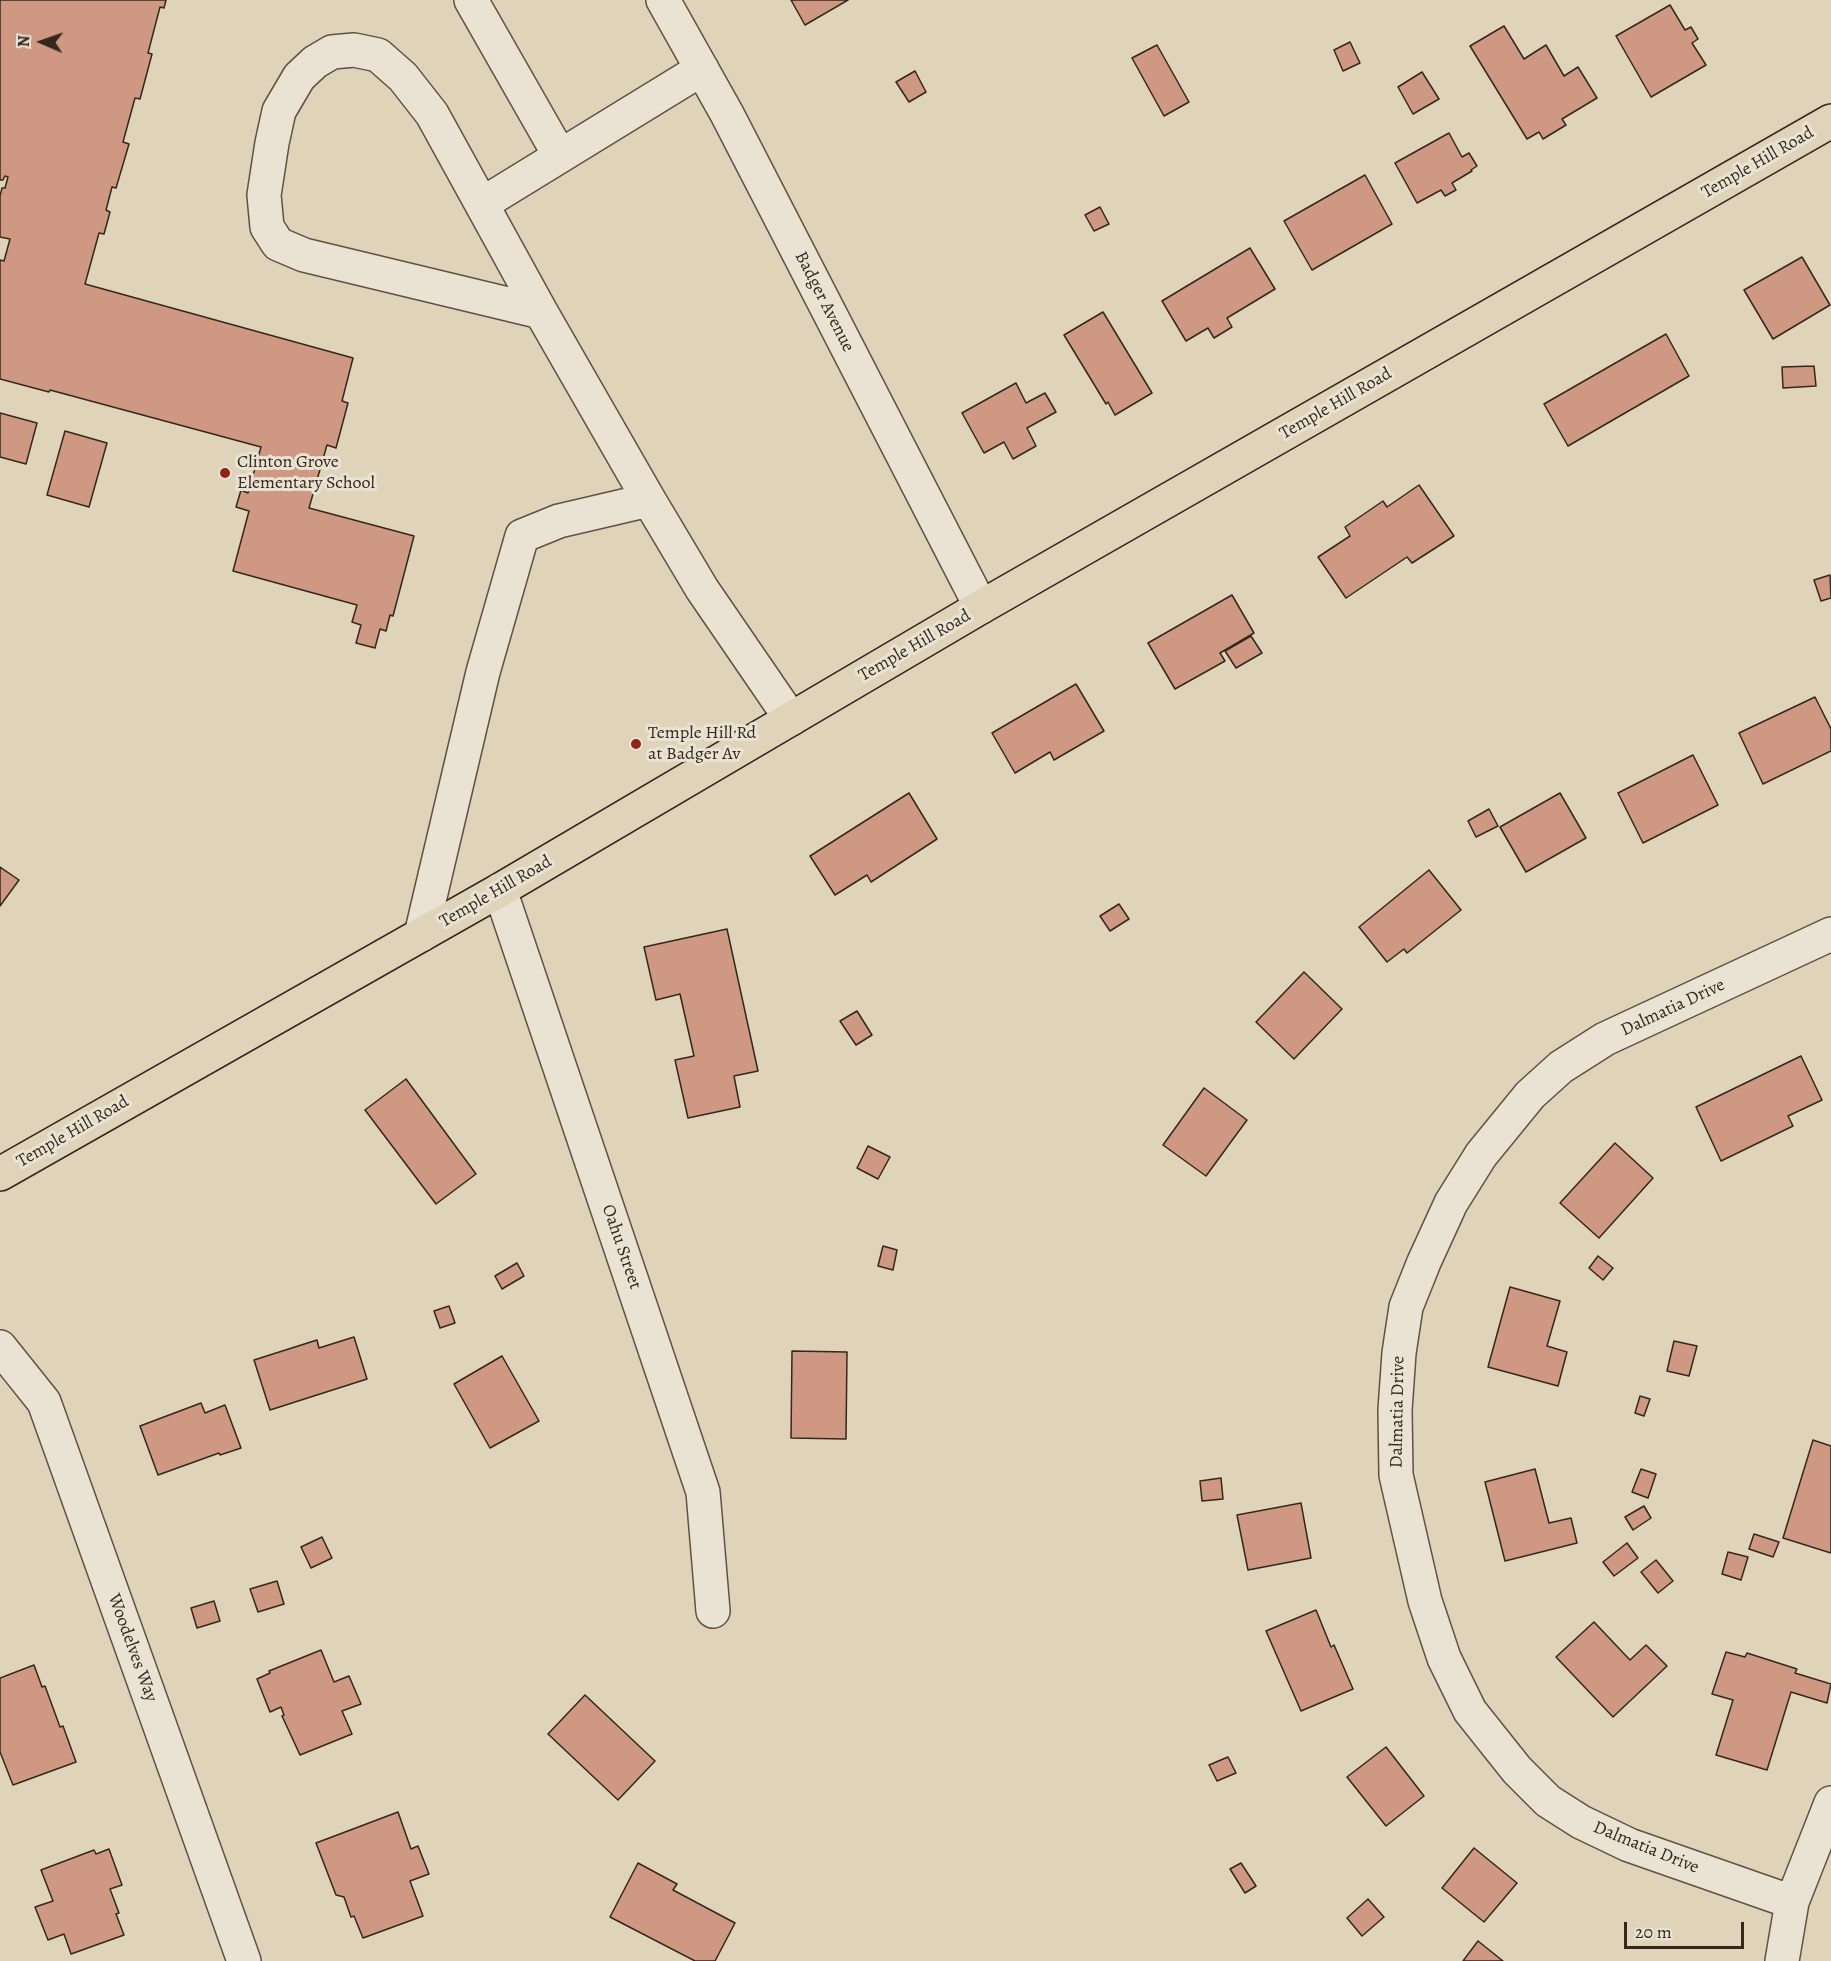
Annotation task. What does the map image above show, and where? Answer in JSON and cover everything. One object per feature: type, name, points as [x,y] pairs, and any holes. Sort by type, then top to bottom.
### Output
[{"type":"main road","name":"Temple Hill Road","points":[[0,1174],[500,890],[981,607],[1831,121]]},
{"type":"street","points":[[471,0],[560,156]]},
{"type":"street","name":"Badger Avenue","points":[[663,0],[728,114],[981,607]]},
{"type":"street","points":[[541,312],[304,255],[278,244],[267,227],[264,195],[279,111],[298,77],[315,62],[332,52],[354,50],[378,55],[403,76],[432,114],[541,312],[702,589],[791,718]]},
{"type":"street","points":[[482,204],[702,69]]},
{"type":"street","points":[[421,935],[483,672],[522,536],[560,521],[649,500]]},
{"type":"street","name":"Oahu Street","points":[[500,890],[703,1492],[713,1611]]},
{"type":"street","name":"Dalmatia Drive","points":[[1792,1902],[1629,1845],[1581,1822],[1548,1801],[1517,1770],[1470,1711],[1444,1658],[1425,1601],[1396,1475],[1395,1410],[1399,1353],[1406,1307],[1424,1262],[1451,1203],[1475,1165],[1530,1095],[1561,1067],[1605,1039],[1831,934]]},
{"type":"street","name":"Woodelves Way","points":[[0,1347],[44,1402],[244,1961]]},
{"type":"street","points":[[1782,1961],[1792,1902],[1831,1803]]},
{"type":"building","points":[[0,0],[166,0],[164,8],[160,7],[148,53],[152,54],[140,99],[135,98],[123,142],[129,144],[116,188],[112,187],[106,210],[110,212],[104,234],[99,233],[85,284],[353,358],[342,401],[348,403],[336,448],[327,445],[309,508],[414,536],[393,616],[390,615],[386,631],[380,629],[375,648],[356,643],[361,625],[352,622],[357,605],[233,571],[249,511],[236,507],[241,490],[248,493],[261,447],[50,390],[49,392],[0,379],[0,260],[4,261],[10,239],[0,237],[0,196],[8,177],[5,176],[3,180],[0,180]]},
{"type":"building","points":[[791,0],[848,0],[805,25]]},
{"type":"building","points":[[1670,5],[1685,30],[1691,27],[1698,39],[1692,43],[1706,65],[1651,97],[1616,36]]},
{"type":"building","points":[[1504,26],[1524,59],[1546,45],[1564,76],[1578,67],[1597,98],[1562,119],[1566,125],[1543,139],[1539,132],[1527,139],[1470,46]]},
{"type":"building","points":[[1350,42],[1360,63],[1343,71],[1334,50]]},
{"type":"building","points":[[1157,45],[1189,102],[1164,116],[1132,58]]},
{"type":"building","points":[[915,71],[926,92],[909,102],[896,82]]},
{"type":"building","points":[[1422,72],[1439,99],[1413,114],[1398,87]]},
{"type":"building","points":[[1449,133],[1462,157],[1469,153],[1477,166],[1452,183],[1456,190],[1445,196],[1441,190],[1417,203],[1395,163]]},
{"type":"building","points":[[1365,175],[1392,224],[1312,270],[1284,221]]},
{"type":"building","points":[[1100,207],[1109,224],[1094,231],[1085,215]]},
{"type":"building","points":[[1250,248],[1275,289],[1227,318],[1232,327],[1214,338],[1208,328],[1186,341],[1162,301]]},
{"type":"building","points":[[1802,257],[1830,305],[1773,339],[1744,290]]},
{"type":"building","points":[[1103,312],[1152,393],[1115,415],[1064,335]]},
{"type":"building","points":[[1666,334],[1689,376],[1568,446],[1544,404]]},
{"type":"building","points":[[1814,366],[1816,386],[1783,388],[1782,367]]},
{"type":"building","points":[[1016,383],[1026,403],[1045,393],[1056,412],[1027,428],[1036,446],[1013,459],[1004,442],[984,453],[962,413]]},
{"type":"building","points":[[0,413],[37,423],[26,464],[0,457]]},
{"type":"building","points":[[65,431],[107,443],[89,507],[47,495]]},
{"type":"building","points":[[1419,485],[1454,536],[1412,563],[1407,557],[1346,598],[1318,557],[1350,536],[1345,527],[1383,501],[1387,507]]},
{"type":"building","points":[[1830,575],[1831,598],[1821,601],[1814,580]]},
{"type":"building","points":[[1232,595],[1254,633],[1220,653],[1225,661],[1175,689],[1148,643]]},
{"type":"building","points":[[1251,636],[1262,653],[1236,668],[1225,651]]},
{"type":"building","points":[[1076,684],[1104,731],[1054,760],[1050,752],[1015,773],[992,733]]},
{"type":"building","points":[[1815,697],[1831,729],[1831,751],[1763,784],[1739,733]]},
{"type":"building","points":[[1693,755],[1718,805],[1643,843],[1618,793]]},
{"type":"building","points":[[909,793],[937,839],[871,882],[867,875],[835,895],[810,856]]},
{"type":"building","points":[[1560,793],[1586,838],[1526,872],[1500,827]]},
{"type":"building","points":[[1489,809],[1498,826],[1476,837],[1468,821]]},
{"type":"building","points":[[0,867],[19,880],[0,906]]},
{"type":"building","points":[[1429,870],[1461,910],[1407,953],[1404,949],[1387,962],[1359,927]]},
{"type":"building","points":[[1119,904],[1129,919],[1110,931],[1100,916]]},
{"type":"building","points":[[727,929],[758,1071],[734,1076],[740,1107],[688,1118],[675,1060],[694,1056],[680,994],[656,1000],[644,947]]},
{"type":"building","points":[[1304,972],[1342,1009],[1294,1059],[1256,1022]]},
{"type":"building","points":[[857,1011],[872,1035],[856,1045],[840,1021]]},
{"type":"building","points":[[1801,1056],[1822,1100],[1788,1116],[1793,1126],[1721,1161],[1696,1107]]},
{"type":"building","points":[[406,1079],[476,1174],[436,1204],[365,1110]]},
{"type":"building","points":[[1204,1088],[1247,1120],[1206,1176],[1163,1145]]},
{"type":"building","points":[[1615,1143],[1653,1178],[1599,1238],[1560,1203]]},
{"type":"building","points":[[868,1146],[890,1157],[878,1179],[857,1168]]},
{"type":"building","points":[[883,1246],[897,1250],[893,1270],[878,1266]]},
{"type":"building","points":[[1598,1256],[1613,1268],[1603,1280],[1589,1268]]},
{"type":"building","points":[[517,1263],[524,1276],[502,1289],[495,1276]]},
{"type":"building","points":[[1510,1287],[1560,1301],[1547,1346],[1567,1352],[1558,1386],[1488,1367]]},
{"type":"building","points":[[449,1306],[455,1323],[440,1328],[434,1311]]},
{"type":"building","points":[[354,1337],[367,1379],[270,1410],[254,1360],[317,1340],[319,1348]]},
{"type":"building","points":[[1674,1341],[1697,1346],[1689,1376],[1667,1371]]},
{"type":"building","points":[[792,1351],[847,1352],[846,1439],[791,1438]]},
{"type":"building","points":[[502,1356],[539,1421],[490,1448],[454,1384]]},
{"type":"building","points":[[1640,1396],[1650,1399],[1644,1416],[1635,1413]]},
{"type":"building","points":[[201,1403],[205,1413],[225,1405],[241,1448],[220,1455],[219,1453],[158,1475],[140,1426]]},
{"type":"building","points":[[1813,1440],[1831,1446],[1831,1553],[1783,1538]]},
{"type":"building","points":[[1535,1469],[1549,1523],[1571,1518],[1577,1543],[1505,1561],[1485,1482]]},
{"type":"building","points":[[1641,1469],[1656,1474],[1648,1498],[1632,1492]]},
{"type":"building","points":[[1221,1478],[1223,1499],[1202,1501],[1200,1481]]},
{"type":"building","points":[[1301,1503],[1311,1558],[1248,1570],[1237,1515]]},
{"type":"building","points":[[1644,1506],[1651,1518],[1633,1530],[1625,1517]]},
{"type":"building","points":[[1754,1534],[1779,1542],[1773,1557],[1749,1549]]},
{"type":"building","points":[[322,1537],[332,1558],[311,1568],[301,1547]]},
{"type":"building","points":[[1627,1543],[1638,1558],[1614,1576],[1603,1562]]},
{"type":"building","points":[[1728,1552],[1748,1557],[1741,1580],[1722,1574]]},
{"type":"building","points":[[1656,1560],[1673,1581],[1658,1593],[1641,1572]]},
{"type":"building","points":[[277,1581],[284,1604],[258,1612],[250,1589]]},
{"type":"building","points":[[214,1601],[220,1621],[197,1628],[191,1608]]},
{"type":"building","points":[[1316,1610],[1331,1647],[1334,1645],[1353,1689],[1301,1711],[1266,1631]]},
{"type":"building","points":[[1594,1622],[1630,1660],[1646,1645],[1667,1666],[1613,1717],[1556,1657]]},
{"type":"building","points":[[321,1650],[334,1682],[349,1676],[361,1704],[342,1711],[352,1734],[300,1755],[282,1716],[284,1715],[281,1707],[270,1712],[257,1679],[270,1673],[269,1671]]},
{"type":"building","points":[[1726,1652],[1745,1657],[1747,1653],[1797,1669],[1795,1673],[1831,1684],[1827,1703],[1791,1692],[1767,1770],[1716,1755],[1733,1700],[1712,1694]]},
{"type":"building","points":[[34,1665],[42,1687],[45,1686],[60,1727],[63,1726],[76,1762],[13,1785],[0,1752],[0,1678]]},
{"type":"building","points":[[585,1695],[655,1761],[618,1800],[548,1734]]},
{"type":"building","points":[[1386,1747],[1424,1796],[1386,1826],[1347,1777]]},
{"type":"building","points":[[1228,1757],[1236,1773],[1217,1781],[1209,1765]]},
{"type":"building","points":[[398,1812],[411,1849],[418,1846],[429,1874],[410,1881],[423,1916],[363,1938],[354,1916],[351,1917],[344,1897],[336,1895],[316,1843]]},
{"type":"building","points":[[1474,1848],[1517,1883],[1484,1922],[1442,1888]]},
{"type":"building","points":[[109,1849],[122,1885],[110,1889],[124,1935],[71,1954],[64,1934],[48,1940],[35,1907],[53,1901],[41,1870],[94,1850],[96,1854]]},
{"type":"building","points":[[638,1863],[677,1884],[673,1890],[735,1923],[715,1961],[695,1961],[610,1917]]},
{"type":"building","points":[[1241,1863],[1256,1886],[1245,1893],[1230,1869]]},
{"type":"building","points":[[1368,1899],[1384,1917],[1362,1936],[1347,1918]]},
{"type":"building","points":[[1478,1941],[1503,1961],[1463,1961]]},
{"type":"place","name":"Clinton Grove Elementary School","points":[[225,473]]},
{"type":"place","name":"Temple Hill Rd at Badger Av","points":[[636,744]]}]
